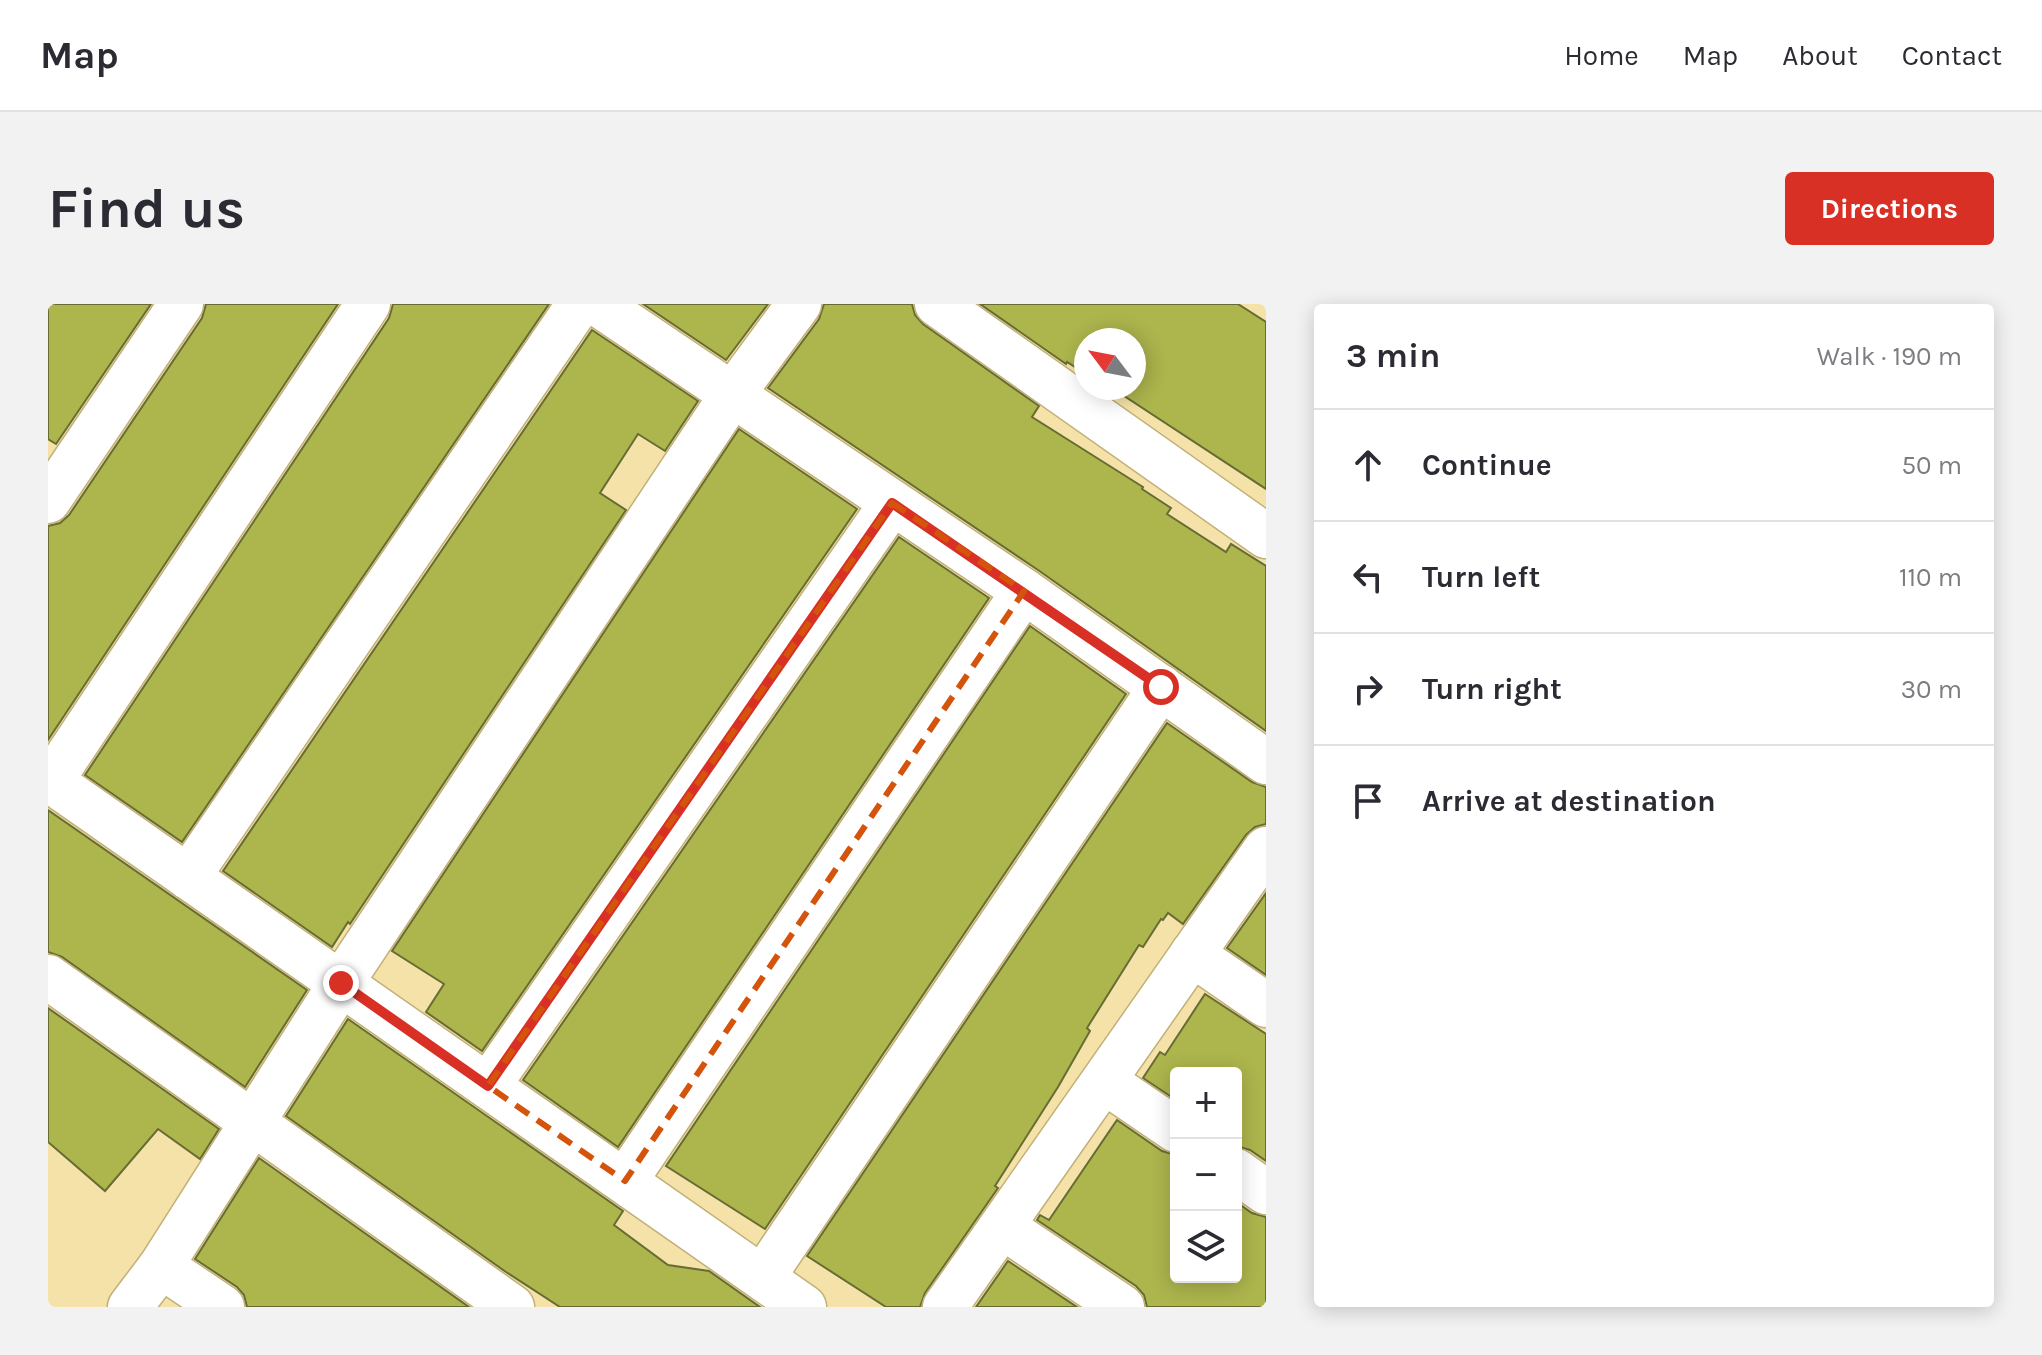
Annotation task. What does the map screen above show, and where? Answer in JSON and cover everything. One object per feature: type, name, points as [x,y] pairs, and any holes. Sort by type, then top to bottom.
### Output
[{"type":"street","points":[[48,501],[181,304]]},
{"type":"street","points":[[368,304],[50,780],[804,1307]]},
{"type":"street","points":[[188,877],[579,304]]},
{"type":"street","points":[[598,304],[1024,591],[1266,762]]},
{"type":"street","points":[[130,1307],[161,1266],[341,983],[732,395],[799,304]]},
{"type":"street","points":[[937,304],[1266,536]]},
{"type":"street","points":[[488,1086],[892,503]]},
{"type":"street","points":[[625,1181],[1024,591]]},
{"type":"street","points":[[763,1277],[1161,687]]},
{"type":"street","points":[[945,1307],[1266,849]]},
{"type":"street","points":[[1192,954],[1266,1005]]},
{"type":"street","points":[[48,977],[512,1307]]},
{"type":"street","points":[[1104,1081],[1170,1126]]},
{"type":"street","points":[[1242,1175],[1266,1192]]},
{"type":"street","points":[[1003,1227],[1122,1307]]},
{"type":"street","points":[[161,1266],[222,1307]]},
{"type":"highlighted area","points":[[892,503],[1024,591],[625,1181],[488,1086]]},
{"type":"building","points":[[48,304],[151,304],[56,444],[48,439]]},
{"type":"building","points":[[206,304],[338,304],[48,740],[48,526],[60,523],[69,515],[202,318]]},
{"type":"building","points":[[393,304],[549,304],[182,842],[85,775],[389,318]]},
{"type":"building","points":[[643,304],[768,304],[726,360]]},
{"type":"building","points":[[824,304],[912,304],[915,315],[923,324],[1039,406],[1032,417],[1143,487],[1171,508],[1167,514],[1226,552],[1231,544],[1266,566],[1266,731],[1038,570],[768,388],[819,319]]},
{"type":"building","points":[[980,304],[1238,304],[1266,322],[1266,489],[1130,400],[1146,400],[1146,328],[1074,328],[1074,366],[1066,364]]},
{"type":"building","points":[[592,330],[698,401],[665,451],[638,434],[600,493],[626,510],[332,947],[223,871]]},
{"type":"building","points":[[739,429],[857,509],[482,1051],[426,1012],[444,984],[392,951]]},
{"type":"building","points":[[899,537],[989,598],[618,1147],[523,1080]]},
{"type":"building","points":[[1030,626],[1126,694],[765,1229],[666,1166]]},
{"type":"building","points":[[1167,723],[1252,782],[1266,787],[1266,824],[1255,827],[1246,835],[1183,924],[1168,913],[1143,947],[1139,945],[1087,1028],[1090,1031],[1058,1087],[995,1186],[998,1188],[925,1293],[920,1307],[886,1307],[807,1256]]},
{"type":"building","points":[[48,810],[307,990],[245,1087],[62,957],[48,952]]},
{"type":"building","points":[[1266,893],[1266,975],[1227,948]]},
{"type":"building","points":[[1205,994],[1266,1034],[1266,1161],[1242,1148],[1242,1067],[1170,1067],[1170,1096],[1143,1078],[1160,1052],[1165,1055]]},
{"type":"building","points":[[48,1008],[219,1129],[200,1159],[158,1129],[105,1191],[48,1142]]},
{"type":"building","points":[[348,1019],[623,1211],[614,1225],[668,1265],[709,1271],[760,1307],[560,1307],[506,1272],[286,1116]]},
{"type":"building","points":[[1117,1120],[1170,1153],[1170,1283],[1242,1283],[1242,1206],[1266,1217],[1266,1307],[1147,1307],[1144,1295],[1136,1286],[1037,1220],[1040,1215],[1049,1220]]},
{"type":"building","points":[[259,1158],[469,1307],[247,1307],[244,1295],[237,1287],[195,1259]]},
{"type":"building","points":[[1008,1261],[1077,1307],[976,1307]]},
{"type":"route","points":[[341,983],[488,1086],[892,503],[1161,687]]}]
